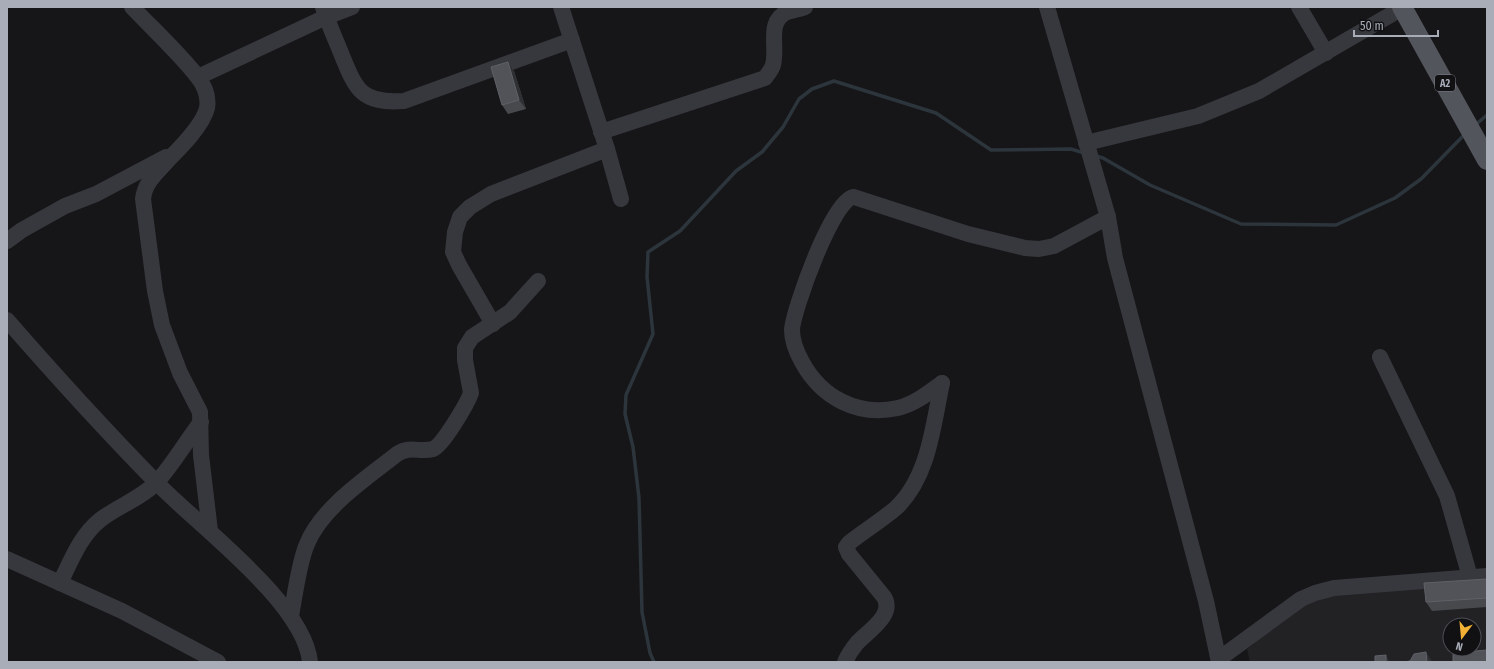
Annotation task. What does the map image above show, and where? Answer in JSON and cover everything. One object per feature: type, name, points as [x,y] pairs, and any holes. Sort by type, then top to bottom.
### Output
[{"type":"main road","name":"A2","points":[[1403,7],[1487,160]]},
{"type":"street","points":[[132,7],[198,77],[206,95],[207,107],[204,116],[177,151],[148,181],[144,190],[144,210],[155,291],[162,325],[180,373],[200,412],[201,455],[210,531]]},
{"type":"street","points":[[198,77],[324,12],[352,7]]},
{"type":"street","points":[[561,7],[607,149],[621,199]]},
{"type":"street","points":[[601,132],[765,78],[773,66],[774,61],[774,26],[780,17],[787,12],[805,7]]},
{"type":"street","points":[[1047,7],[1108,217],[1117,266],[1206,601],[1219,661],[1301,599],[1314,593],[1334,588],[1487,576]]},
{"type":"street","points":[[1299,7],[1326,52]]},
{"type":"street","points":[[1086,143],[1198,116],[1259,91],[1403,7]]},
{"type":"street","points":[[324,12],[348,72],[359,91],[373,100],[391,102],[404,101],[572,40]]},
{"type":"street","points":[[493,324],[453,252],[455,232],[460,217],[470,207],[491,194],[607,149]]},
{"type":"street","points":[[7,241],[22,230],[65,206],[96,194],[177,151]]},
{"type":"street","points":[[845,662],[857,643],[885,614],[887,601],[849,554],[846,547],[849,543],[896,508],[914,482],[924,461],[942,383],[915,402],[897,408],[872,410],[835,399],[823,391],[808,374],[795,344],[792,331],[794,318],[806,278],[834,218],[846,199],[854,196],[992,241],[1025,248],[1039,249],[1054,246],[1108,217]]},
{"type":"street","points":[[291,616],[307,544],[315,529],[356,486],[397,454],[404,450],[434,449],[442,442],[471,393],[465,360],[465,348],[472,337],[510,312],[538,281]]},
{"type":"street","points":[[7,320],[156,482],[210,531],[277,597],[302,634],[309,651],[310,662]]},
{"type":"street","points":[[1380,357],[1447,496],[1470,577]]},
{"type":"street","points":[[60,583],[80,544],[92,528],[101,519],[140,496],[156,482],[201,422]]},
{"type":"street","points":[[7,559],[122,611],[216,662]]},
{"type":"shaded area","points":[[1487,582],[1487,662],[1250,662],[1247,649],[1315,593]]},
{"type":"building","points":[[508,62],[519,100],[502,105],[491,67]]},
{"type":"building","points":[[1487,579],[1487,598],[1426,602],[1424,583]]},
{"type":"building","points":[[1482,650],[1487,650],[1487,662],[1453,662],[1453,657],[1482,657]]},
{"type":"building","points":[[1426,652],[1427,662],[1403,662],[1410,661],[1414,654]]},
{"type":"building","points":[[1386,655],[1386,662],[1375,662],[1375,656]]},
{"type":"waterway","points":[[654,662],[650,653],[642,612],[639,498],[633,447],[625,414],[626,395],[653,334],[647,277],[648,252],[680,231],[736,171],[762,152],[783,127],[799,99],[812,89],[834,81],[936,113],[991,150],[1071,149],[1084,153]]},
{"type":"waterway","points":[[1474,126],[1487,115]]},
{"type":"waterway","points":[[1096,156],[1103,158],[1150,185],[1241,224],[1336,225],[1395,198],[1421,179],[1465,134]]}]
